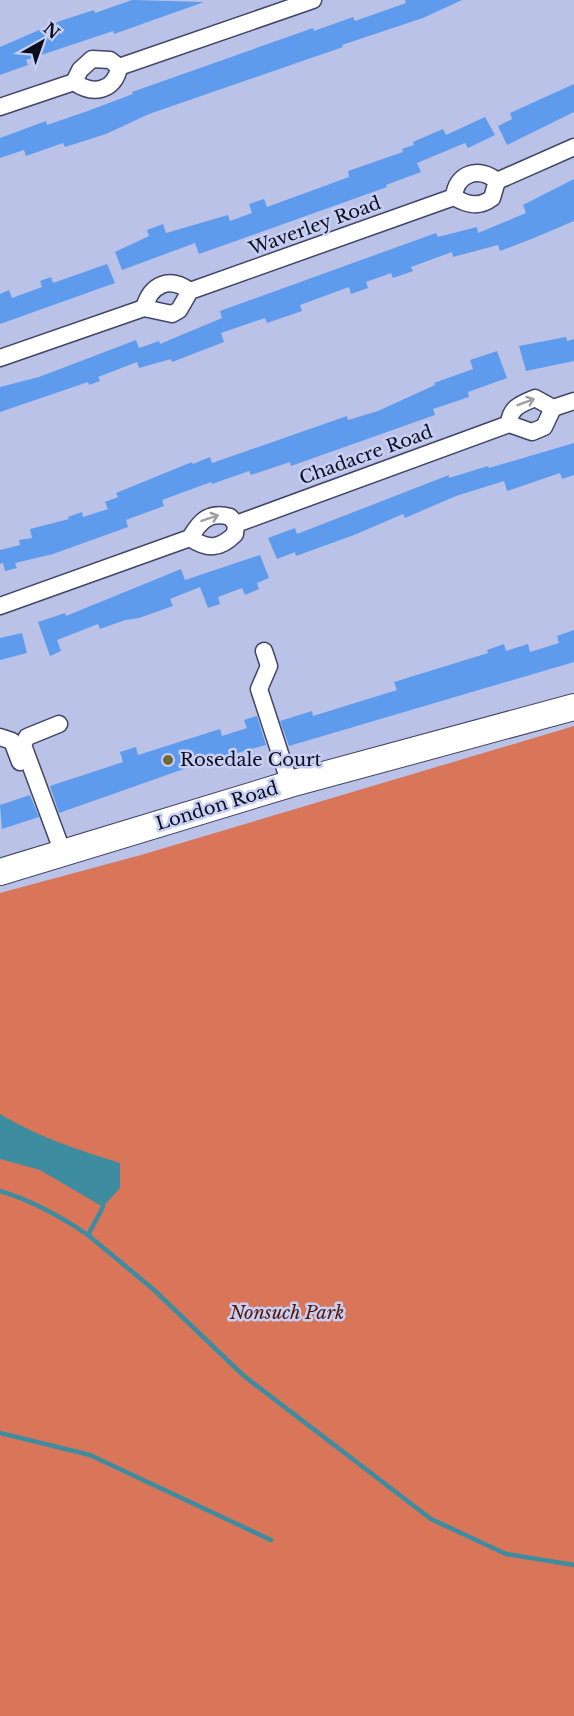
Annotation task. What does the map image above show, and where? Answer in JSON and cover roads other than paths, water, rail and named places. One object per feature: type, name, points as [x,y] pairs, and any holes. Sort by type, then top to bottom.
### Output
[{"type":"highway","name":"London Road","points":[[0,872],[290,784],[574,707]]},
{"type":"street","points":[[119,67],[313,0]]},
{"type":"street","points":[[0,107],[74,82],[80,70],[92,59],[110,60],[119,67]]},
{"type":"street","points":[[74,82],[87,90],[109,87],[119,67]]},
{"type":"street","points":[[497,181],[485,173],[469,174],[458,183],[454,197],[464,203],[480,204],[492,198],[497,181],[574,147]]},
{"type":"street","name":"Waverley Road","points":[[190,291],[454,197]]},
{"type":"street","points":[[0,358],[144,308],[172,314],[179,310],[190,291],[180,285],[161,284],[154,287],[144,308]]},
{"type":"street","points":[[553,408],[535,398],[515,406],[509,416],[509,424],[532,432],[544,427],[553,408],[574,401]]},
{"type":"street","name":"Chadacre Road","points":[[236,524],[509,424]]},
{"type":"street","points":[[0,606],[190,538],[201,521],[209,516],[230,517],[236,524],[235,534],[220,546],[209,547],[190,538]]},
{"type":"street","points":[[264,651],[269,666],[259,689],[290,784]]},
{"type":"street","points":[[59,724],[27,736],[23,745],[59,854]]},
{"type":"street","points":[[0,737],[7,738],[15,748],[59,854]]},
{"type":"waterway","points":[[0,1191],[24,1199],[88,1235]]},
{"type":"waterway","points":[[103,1207],[88,1235],[153,1289],[244,1376],[431,1519],[506,1554],[574,1565]]},
{"type":"waterway","points":[[0,1433],[90,1455],[271,1540]]},
{"type":"place","name":"Rosedale Court","points":[[168,760]]},
{"type":"park label","name":"Nonsuch Park","points":[[287,1313]]}]
